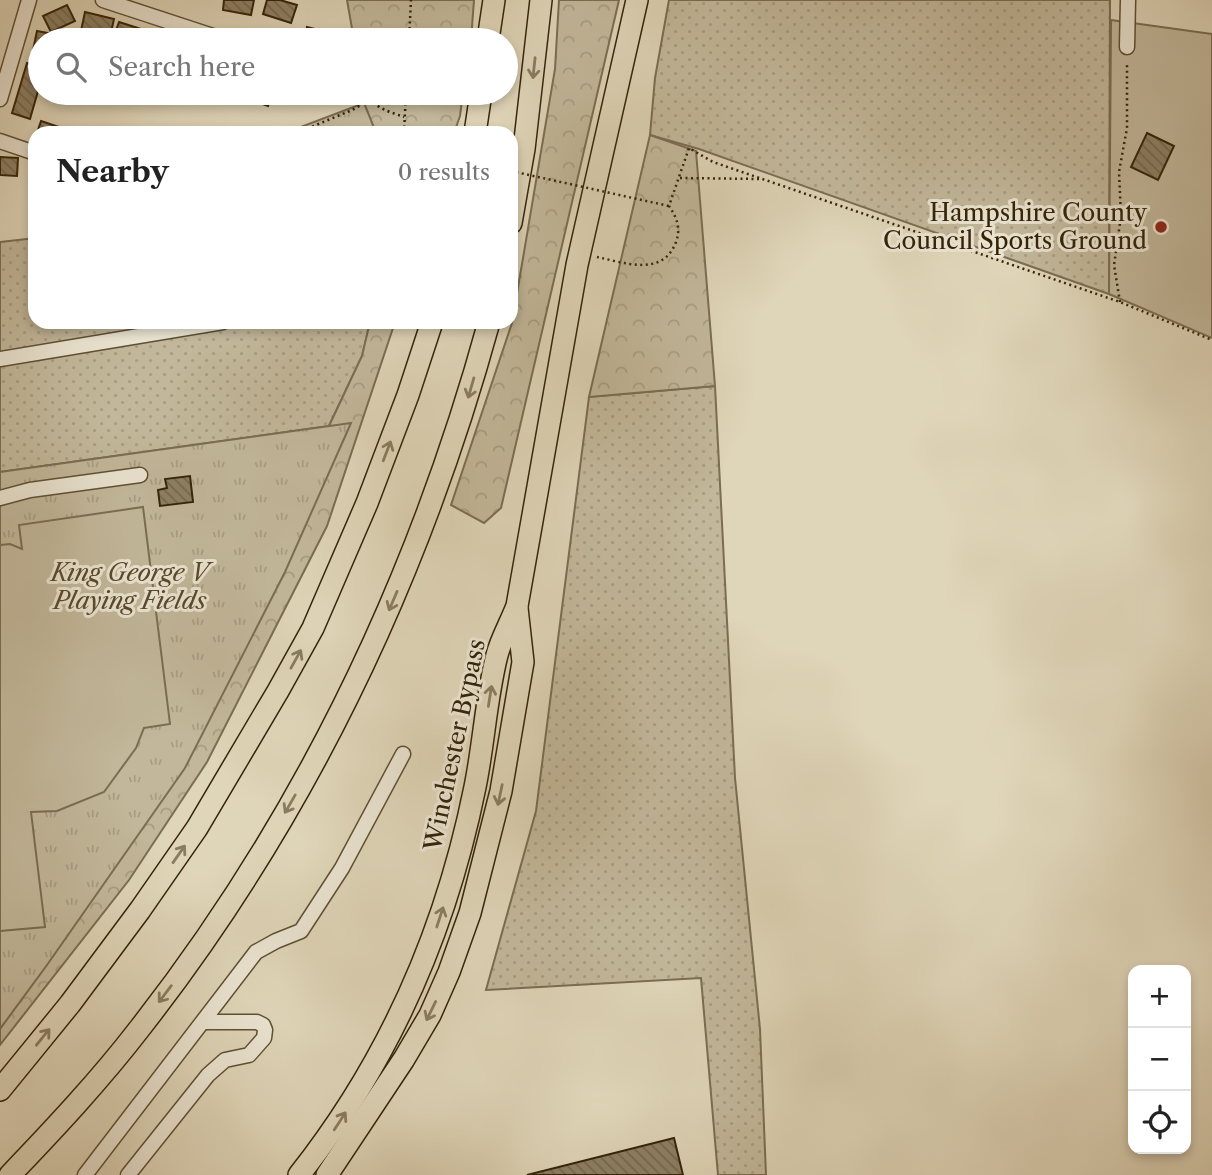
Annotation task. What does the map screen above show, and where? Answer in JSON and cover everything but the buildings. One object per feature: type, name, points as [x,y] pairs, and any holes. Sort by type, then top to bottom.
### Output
[{"type":"highway","points":[[490,28],[494,0]]},
{"type":"highway","points":[[518,183],[541,0]]},
{"type":"highway","points":[[517,606],[577,265],[637,0]]},
{"type":"highway","points":[[476,126],[479,105]]},
{"type":"highway","points":[[0,1090],[70,1004],[140,910],[197,828],[278,691],[313,628],[367,503],[430,329]]},
{"type":"highway","points":[[10,1175],[139,1030],[189,963],[239,889],[310,771],[353,689],[406,570],[452,450],[487,329]]},
{"type":"highway","name":"Winchester Bypass","points":[[299,1175],[329,1137],[389,1038],[416,982],[439,922],[460,853],[475,787],[497,654],[517,606]]},
{"type":"highway","name":"Winchester Bypass","points":[[327,1175],[430,1016],[470,913],[501,791],[523,662],[517,606]]},
{"type":"street","points":[[0,99],[29,0]]},
{"type":"street","points":[[103,0],[188,28]]},
{"type":"street","points":[[1127,47],[1128,0]]},
{"type":"street","points":[[0,141],[28,151]]},
{"type":"street","points":[[0,359],[181,329]]},
{"type":"street","points":[[0,498],[30,490],[141,475]]},
{"type":"street","points":[[85,1175],[256,952],[301,931],[342,868],[403,754]]},
{"type":"street","points":[[128,1175],[208,1075],[225,1060],[249,1055],[264,1038],[263,1025],[257,1022],[203,1022]]},
{"type":"path","points":[[410,28],[411,0]]},
{"type":"path","points":[[1120,302],[1114,265],[1121,216],[1119,172],[1127,128],[1127,47]]},
{"type":"path","points":[[314,126],[361,105]]},
{"type":"path","points":[[377,105],[404,117]]},
{"type":"path","points":[[404,126],[405,105]]},
{"type":"path","points":[[669,206],[689,148],[713,162],[1120,302],[1212,340]]},
{"type":"path","points":[[518,173],[669,206],[679,221],[676,244],[667,259],[656,265],[638,265],[591,256]]},
{"type":"path","points":[[680,178],[766,179]]},
{"type":"green space","points":[[347,0],[474,0],[472,28],[352,28]]},
{"type":"green space","points":[[559,0],[619,0],[501,508],[484,523],[451,505],[510,329],[518,329],[518,288],[555,69]]},
{"type":"green space","points":[[669,0],[1110,0],[1109,294],[699,149],[650,135],[655,78]]},
{"type":"green space","name":"Hampshire County Council Sports Ground","points":[[1111,20],[1212,34],[1212,338],[1109,294]]},
{"type":"green space","points":[[365,105],[461,105],[456,126],[373,126]]},
{"type":"green space","points":[[365,105],[373,126],[303,126]]},
{"type":"green space","points":[[650,135],[696,151],[715,386],[589,397]]},
{"type":"green space","points":[[28,239],[28,329],[368,329],[362,356],[329,426],[0,472],[0,242]]},
{"type":"green space","points":[[368,329],[393,329],[327,526],[207,762],[129,880],[0,1045],[0,980],[329,426],[362,356]]},
{"type":"green space","points":[[715,386],[735,778],[760,1029],[766,1175],[718,1175],[701,978],[486,990],[536,811],[589,397]]},
{"type":"green space","name":"King George V Playing Fields","points":[[351,423],[285,572],[185,768],[0,1029],[0,472]]},
{"type":"green space","points":[[143,507],[170,724],[144,728],[136,748],[104,792],[57,811],[31,812],[45,927],[0,931],[0,545],[10,544],[22,549],[19,525]]},
{"type":"place","name":"Hampshire County Council Sports Ground","points":[[1161,227]]}]
